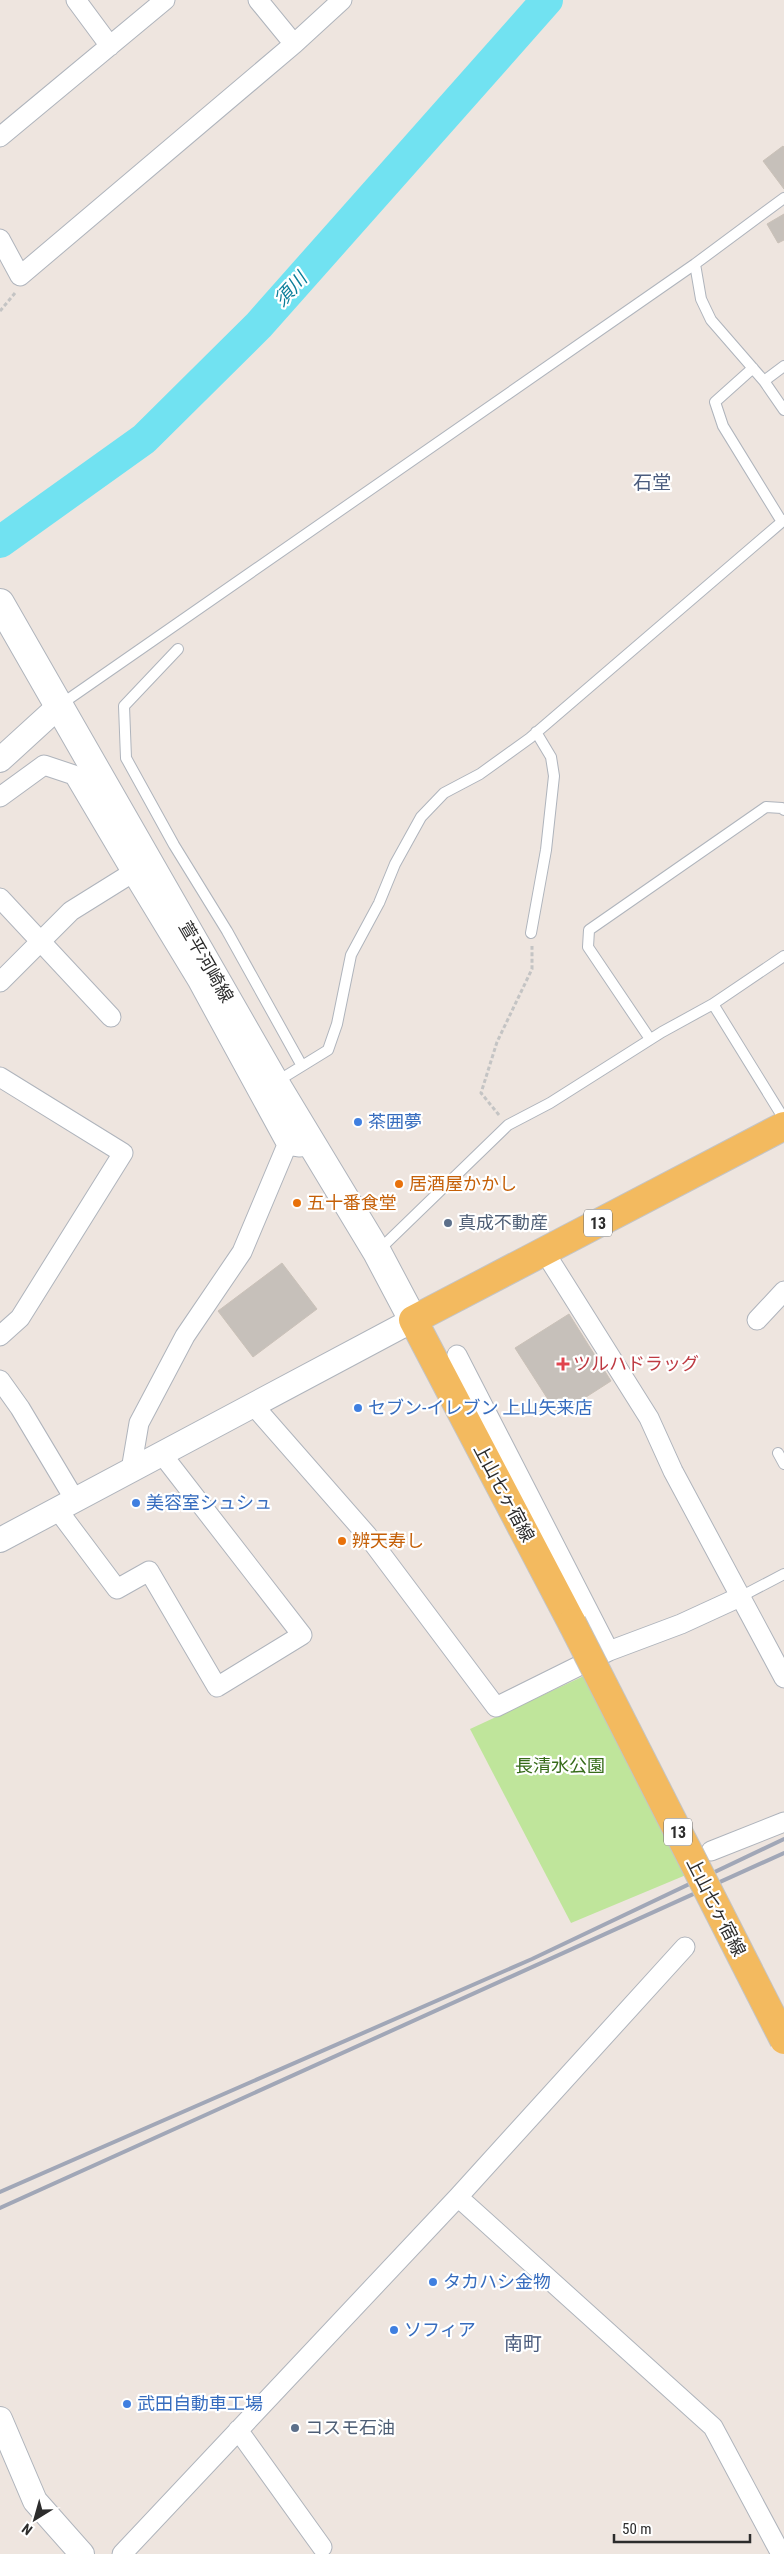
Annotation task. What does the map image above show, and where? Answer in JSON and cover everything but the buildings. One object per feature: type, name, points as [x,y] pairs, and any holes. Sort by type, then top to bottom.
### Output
[{"type":"main road","name":"萱平河崎線","points":[[0,603],[275,1083],[377,1252],[413,1320]]},
{"type":"main road","name":"13","points":[[413,1320],[784,1126]]},
{"type":"main road","name":"上山七ヶ宿線","points":[[413,1320],[572,1623],[784,2040]]},
{"type":"street","points":[[76,0],[110,46]]},
{"type":"street","points":[[0,137],[165,0]]},
{"type":"street","points":[[258,0],[294,44]]},
{"type":"street","points":[[0,239],[20,276],[294,44],[342,0]]},
{"type":"street","points":[[0,760],[52,696]]},
{"type":"street","points":[[0,797],[44,765],[74,775],[198,980],[287,1145]]},
{"type":"street","points":[[0,982],[71,910],[132,873]]},
{"type":"street","points":[[0,898],[38,942],[112,1018]]},
{"type":"street","points":[[0,1077],[123,1153],[20,1318],[0,1336]]},
{"type":"street","points":[[287,1145],[315,1149]]},
{"type":"street","points":[[130,1470],[139,1423],[185,1336],[242,1252],[287,1145]]},
{"type":"street","points":[[544,1251],[649,1418],[673,1472],[742,1596],[784,1678]]},
{"type":"street","points":[[757,1320],[784,1291]]},
{"type":"street","points":[[0,1540],[413,1320]]},
{"type":"street","points":[[457,1355],[609,1652]]},
{"type":"street","points":[[0,1380],[20,1408],[66,1504],[117,1589],[149,1571],[217,1687],[302,1635],[162,1453]]},
{"type":"street","points":[[254,1406],[367,1535],[496,1707],[609,1652],[681,1624],[742,1596]]},
{"type":"street","points":[[711,1851],[784,1822]]},
{"type":"street","points":[[122,2554],[458,2197],[685,1947]]},
{"type":"street","points":[[458,2197],[714,2427],[781,2554]]},
{"type":"street","points":[[0,2419],[35,2501],[82,2554]]},
{"type":"street","points":[[238,2430],[322,2547]]},
{"type":"lane","points":[[52,696],[695,264],[784,198]]},
{"type":"lane","points":[[695,264],[701,298],[710,320],[754,368],[784,410]]},
{"type":"lane","points":[[764,381],[784,366]]},
{"type":"lane","points":[[275,1083],[328,1050],[336,1024],[351,955],[379,903],[395,864],[421,817],[444,792],[480,774],[536,732],[783,521],[722,426],[715,402],[754,368]]},
{"type":"lane","points":[[178,649],[124,706],[126,758],[302,1066]]},
{"type":"lane","points":[[531,933],[546,850],[554,776],[551,757],[536,732]]},
{"type":"lane","points":[[650,1039],[588,947],[589,930],[766,807],[782,808],[784,810]]},
{"type":"lane","points":[[377,1252],[508,1125],[550,1103],[650,1039],[712,1004],[784,956]]},
{"type":"lane","points":[[712,1004],[784,1118]]},
{"type":"lane","points":[[778,1453],[784,1464]]},
{"type":"lane","points":[[742,1596],[784,1574]]},
{"type":"path","points":[[0,311],[14,295],[20,276]]},
{"type":"path","points":[[508,1125],[481,1093],[497,1042],[532,969],[531,933]]},
{"type":"green space","name":"長清水公園","points":[[586,1675],[686,1875],[571,1923],[470,1729]]},
{"type":"waterway","name":"須川","points":[[0,542],[144,439],[259,325],[547,0]]},
{"type":"railway","points":[[0,2192],[532,1959],[784,1839]]},
{"type":"railway","points":[[0,2208],[784,1853]]},
{"type":"place","name":"茶囲夢","points":[[358,1122]]},
{"type":"place","name":"居酒屋かかし","points":[[399,1184]]},
{"type":"place","name":"五十番食堂","points":[[297,1203]]},
{"type":"place","name":"真成不動産","points":[[448,1223]]},
{"type":"place","name":"ツルハドラッグ","points":[[563,1364]]},
{"type":"place","name":"セブン-イレブン 上山矢来店","points":[[358,1408]]},
{"type":"place","name":"美容室シュシュ","points":[[136,1503]]},
{"type":"place","name":"辨天寿し","points":[[342,1541]]},
{"type":"place","name":"タカハシ金物","points":[[433,2282]]},
{"type":"place","name":"ソフィア","points":[[394,2330]]},
{"type":"place","name":"武田自動車工場","points":[[127,2404]]},
{"type":"place","name":"コスモ石油","points":[[295,2428]]},
{"type":"district","name":"石堂","points":[[652,482]]},
{"type":"district","name":"南町","points":[[523,2343]]}]
